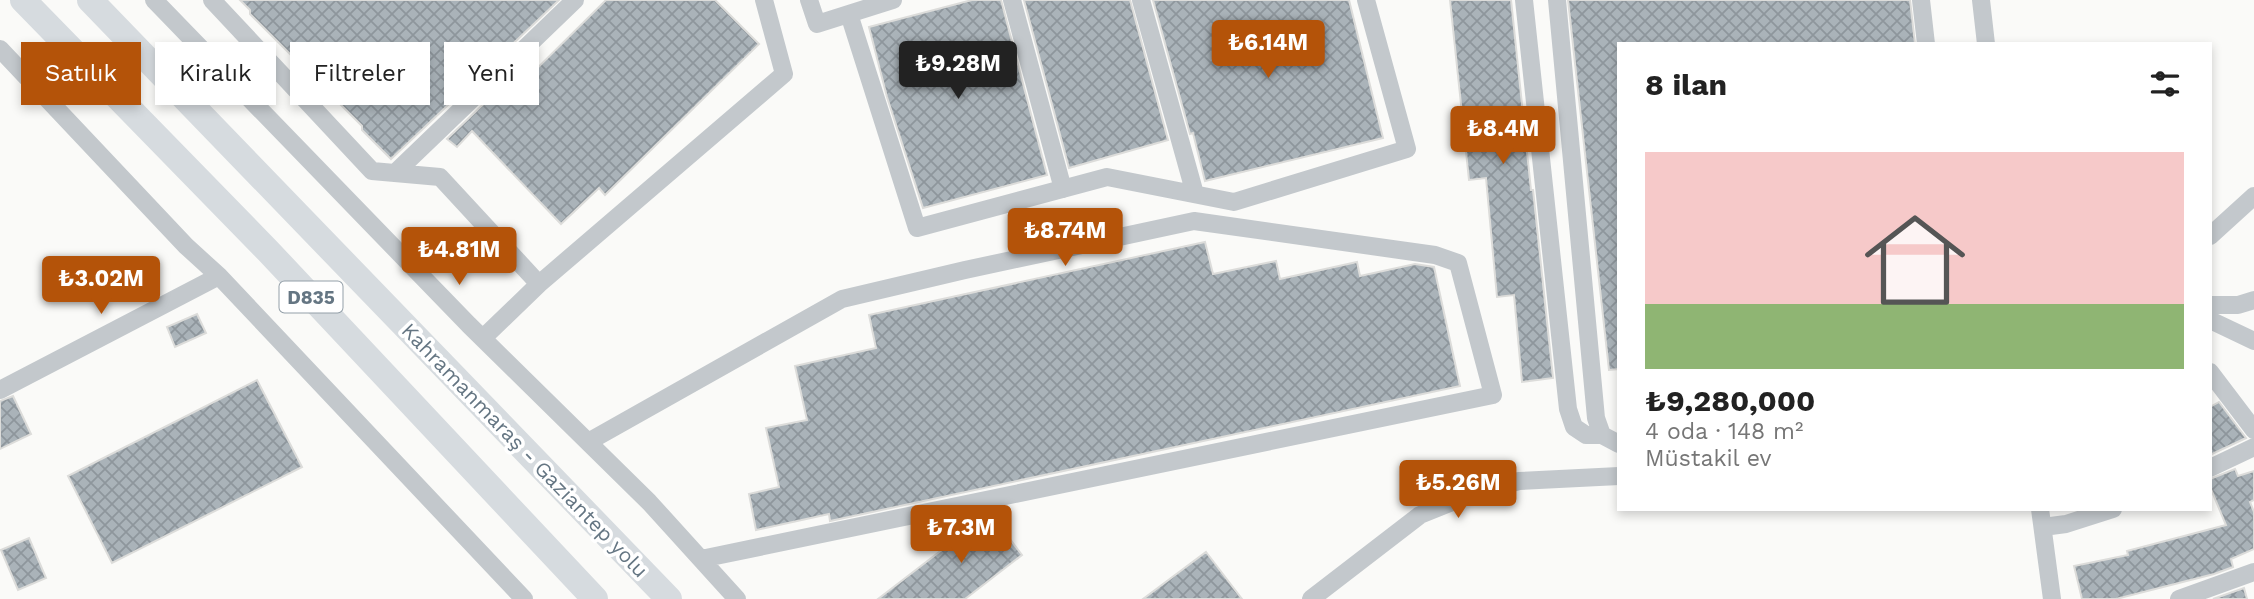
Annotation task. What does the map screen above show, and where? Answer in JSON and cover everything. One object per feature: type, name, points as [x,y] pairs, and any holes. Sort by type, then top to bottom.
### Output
[{"type":"highway","name":"D835","points":[[23,0],[268,251],[594,599]]},
{"type":"highway","name":"Kahramanmaraş - Gaziantep yolu","points":[[90,0],[668,599]]},
{"type":"street","points":[[155,0],[483,338],[649,502],[737,599]]},
{"type":"street","points":[[212,0],[372,172],[440,177],[539,284]]},
{"type":"street","points":[[395,173],[575,0]]},
{"type":"street","points":[[483,338],[539,284],[784,74],[764,0]]},
{"type":"street","points":[[809,0],[817,24],[893,0]]},
{"type":"street","points":[[1012,0],[1063,189]]},
{"type":"street","points":[[1141,0],[1195,194]]},
{"type":"street","points":[[849,14],[917,228],[1107,177],[1234,202],[1407,149],[1366,0]]},
{"type":"street","points":[[1524,0],[1568,409],[1574,427],[1586,435],[1602,435],[1617,443]]},
{"type":"street","points":[[1557,0],[1596,418],[1602,435]]},
{"type":"street","points":[[1921,0],[1926,42]]},
{"type":"street","points":[[1980,0],[1986,42]]},
{"type":"street","points":[[0,49],[524,599]]},
{"type":"street","points":[[2212,234],[2254,197]]},
{"type":"street","points":[[588,442],[842,299],[1194,221],[1435,255],[1458,263],[1493,395],[701,559]]},
{"type":"street","points":[[0,390],[219,276]]},
{"type":"street","points":[[2212,305],[2238,305],[2254,300]]},
{"type":"street","points":[[2212,321],[2254,341]]},
{"type":"street","points":[[2212,375],[2254,430]]},
{"type":"street","points":[[2212,467],[2254,447]]},
{"type":"street","points":[[1311,599],[1420,515],[1472,494],[1519,481],[1617,476]]},
{"type":"street","points":[[2052,599],[2041,518],[2066,524],[2107,511]]},
{"type":"street","points":[[2179,599],[2254,572]]},
{"type":"building","points":[[240,0],[559,0],[515,42],[444,42],[444,105],[448,105],[391,159],[341,105],[430,105],[430,42],[290,42],[290,54],[250,14],[250,10]]},
{"type":"building","points":[[606,0],[715,0],[759,44],[605,195],[599,188],[561,224],[472,131],[457,147],[447,139],[483,105],[539,105],[539,66]]},
{"type":"building","points":[[972,0],[1001,0],[1047,175],[923,208],[887,97],[869,27]]},
{"type":"building","points":[[1024,0],[1130,0],[1168,140],[1069,168]]},
{"type":"building","points":[[1153,0],[1349,0],[1383,138],[1205,181]]},
{"type":"building","points":[[1450,0],[1511,0],[1553,378],[1522,382],[1514,295],[1497,297],[1486,178],[1469,180]]},
{"type":"building","points":[[1568,0],[1910,0],[1915,42],[1617,42],[1617,369],[1609,370]]},
{"type":"building","points":[[1205,242],[1213,274],[1276,261],[1280,279],[1357,262],[1360,276],[1415,264],[1434,267],[1460,386],[830,521],[829,514],[756,530],[749,494],[779,487],[766,428],[807,420],[795,366],[876,348],[869,315]]},
{"type":"building","points":[[197,314],[206,333],[175,347],[167,327]]},
{"type":"building","points":[[257,380],[302,467],[112,563],[68,476]]},
{"type":"building","points":[[13,396],[31,434],[0,449],[0,401]]},
{"type":"building","points":[[2219,402],[2246,438],[2212,454],[2212,406]]},
{"type":"building","points":[[2235,469],[2238,476],[2254,471],[2254,500],[2250,502],[2254,512],[2254,549],[2231,559],[2233,567],[2214,574],[2116,599],[2082,599],[2074,566],[2128,555],[2127,551],[2226,525],[2212,492],[2212,478]]},
{"type":"building","points":[[990,513],[1022,555],[965,599],[878,599]]},
{"type":"building","points":[[29,538],[46,578],[18,590],[1,550]]},
{"type":"building","points":[[1206,552],[1242,599],[1143,599]]},
{"type":"building","points":[[2244,588],[2247,599],[2213,599]]}]
